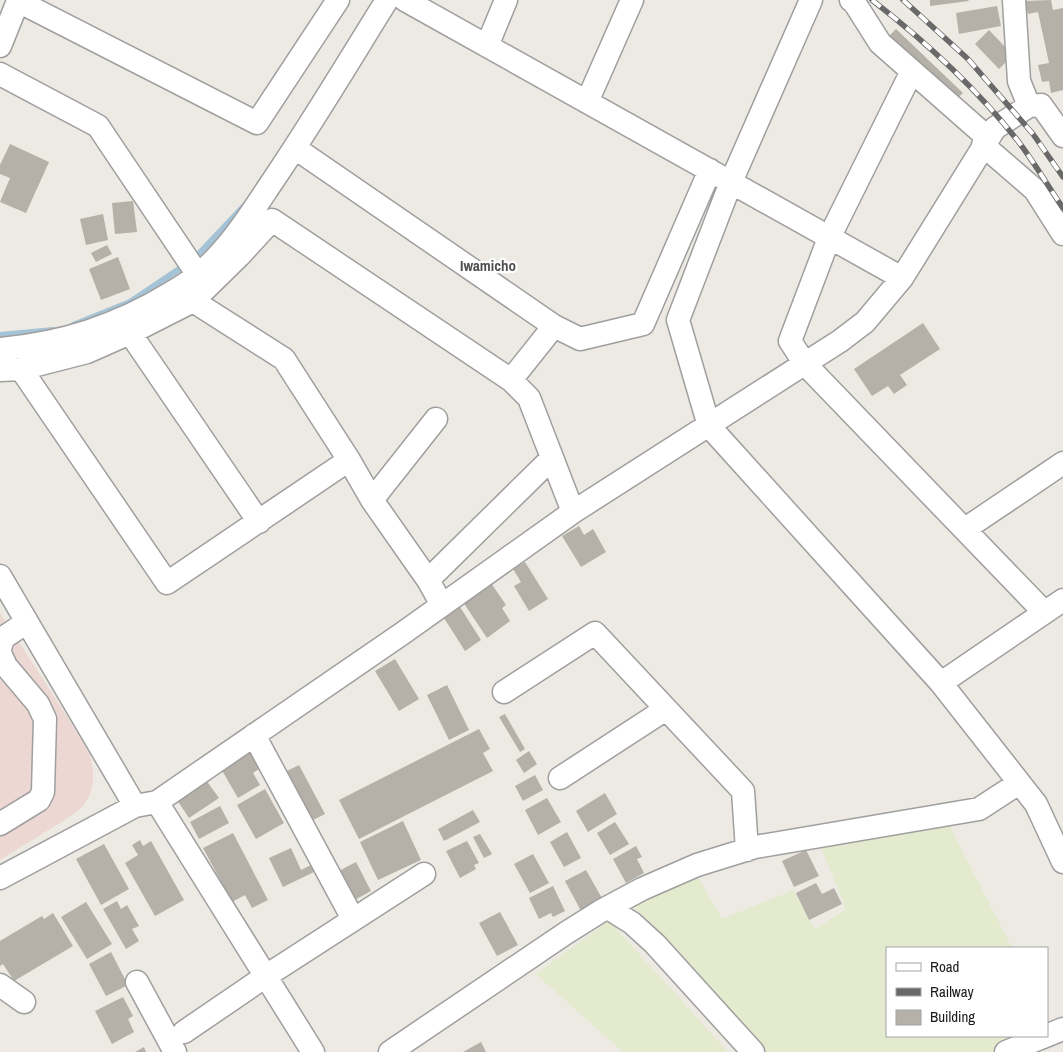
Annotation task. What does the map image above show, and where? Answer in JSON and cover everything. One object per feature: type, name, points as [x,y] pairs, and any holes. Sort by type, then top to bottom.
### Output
[{"type":"street","points":[[0,46],[17,0],[257,123],[338,0]]},
{"type":"street","points":[[0,349],[63,340],[100,328],[147,308],[192,266],[227,247],[295,148],[387,0]]},
{"type":"street","points":[[405,0],[902,278]]},
{"type":"street","points":[[487,46],[506,0]]},
{"type":"street","points":[[587,102],[632,0]]},
{"type":"street","points":[[810,0],[731,182],[678,320],[709,426],[941,683],[1036,804],[1063,862]]},
{"type":"street","points":[[851,0],[880,43],[912,71],[961,106],[986,141],[1035,190],[1063,234]]},
{"type":"street","points":[[1014,0],[1019,81],[1029,106]]},
{"type":"street","points":[[912,71],[829,238],[790,341],[805,364],[965,529],[1054,606],[941,683]]},
{"type":"street","points":[[0,74],[98,126],[192,266],[193,301]]},
{"type":"street","points":[[0,878],[146,804],[254,735],[573,512],[840,342],[865,322],[902,278],[995,128],[1029,106],[1041,105],[1063,136]]},
{"type":"street","points":[[295,148],[554,326],[580,339],[643,324],[710,170]]},
{"type":"street","points":[[349,460],[167,583],[11,370],[87,352],[130,333],[193,301],[239,256],[272,220],[511,380],[529,398],[573,512]]},
{"type":"street","points":[[193,301],[284,359],[349,460],[372,500],[428,580],[442,605]]},
{"type":"street","points":[[511,380],[554,326]]},
{"type":"street","points":[[130,333],[259,522]]},
{"type":"street","points":[[372,500],[436,419]]},
{"type":"street","points":[[428,580],[552,458]]},
{"type":"street","points":[[965,529],[1063,463]]},
{"type":"street","points":[[0,576],[27,622],[146,804],[266,976],[313,1052]]},
{"type":"street","points":[[0,649],[3,638],[27,622]]},
{"type":"street","points":[[504,692],[595,633],[743,791],[746,850]]},
{"type":"street","points":[[0,653],[6,666],[38,704],[45,719],[43,792],[38,800],[0,824]]},
{"type":"street","points":[[560,778],[666,709]]},
{"type":"street","points":[[254,735],[353,920]]},
{"type":"street","points":[[390,1052],[566,933],[642,889],[697,865],[746,850],[979,809],[1019,783]]},
{"type":"street","points":[[184,1032],[266,976],[424,874]]},
{"type":"street","points":[[608,908],[632,923],[655,944],[753,1052]]},
{"type":"street","points":[[137,982],[175,1052]]},
{"type":"street","points":[[0,985],[24,1002]]},
{"type":"street","points":[[1048,1036],[1063,1030]]},
{"type":"street","points":[[1006,1052],[1045,1037]]},
{"type":"shaded area","points":[[0,613],[90,754],[93,782],[90,794],[84,805],[74,814],[0,860]]},
{"type":"green space","points":[[949,825],[1011,947],[886,947],[886,1037],[1045,1037],[1006,1052],[764,1052],[626,898],[698,877],[722,919],[794,890],[815,929],[846,909],[820,845]]},
{"type":"green space","points":[[609,921],[728,1052],[623,1052],[536,974]]},
{"type":"green space","points":[[1048,1020],[1055,1033],[1048,1036]]},
{"type":"building","points":[[930,0],[968,0],[969,1],[930,6]]},
{"type":"building","points":[[1051,0],[1053,10],[1063,8],[1063,90],[1051,93],[1049,81],[1042,82],[1038,65],[1049,63],[1038,12],[1028,14],[1025,1]]},
{"type":"building","points":[[997,6],[1001,26],[959,34],[956,13]]},
{"type":"building","points":[[896,29],[963,93],[954,101],[888,37]]},
{"type":"building","points":[[989,30],[1009,51],[1005,54],[1009,59],[999,69],[975,44]]},
{"type":"building","points":[[10,144],[49,162],[26,213],[0,202],[10,178],[0,174],[0,165]]},
{"type":"building","points":[[133,201],[137,232],[115,234],[112,203]]},
{"type":"building","points":[[103,214],[108,240],[86,245],[80,219]]},
{"type":"building","points":[[107,245],[112,254],[96,262],[91,253]]},
{"type":"building","points":[[118,257],[130,289],[101,300],[89,269]]},
{"type":"building","points":[[923,323],[940,349],[900,375],[907,385],[894,394],[888,386],[872,396],[854,369]]},
{"type":"building","points":[[579,526],[584,535],[593,529],[606,552],[581,567],[562,536]]},
{"type":"building","points":[[525,562],[548,599],[529,611],[514,586],[521,582],[513,569]]},
{"type":"building","points":[[491,583],[506,605],[502,608],[510,621],[487,638],[463,602]]},
{"type":"building","points":[[460,607],[481,640],[465,651],[444,618]]},
{"type":"building","points":[[395,659],[419,699],[399,711],[375,671]]},
{"type":"building","points":[[447,685],[469,730],[449,740],[427,695]]},
{"type":"building","points":[[505,714],[525,749],[520,752],[499,717]]},
{"type":"building","points":[[479,729],[490,749],[483,753],[493,771],[359,839],[339,800]]},
{"type":"building","points":[[253,748],[264,766],[253,773],[260,785],[238,798],[220,767]]},
{"type":"building","points":[[529,751],[537,764],[524,773],[516,760]]},
{"type":"building","points":[[299,765],[325,814],[307,823],[281,774]]},
{"type":"building","points":[[535,775],[543,790],[523,801],[515,786]]},
{"type":"building","points":[[206,780],[219,798],[189,818],[177,800]]},
{"type":"building","points":[[265,789],[284,823],[256,839],[237,805]]},
{"type":"building","points":[[605,793],[617,814],[588,832],[576,811]]},
{"type":"building","points":[[547,798],[561,822],[538,835],[525,810]]},
{"type":"building","points":[[220,806],[229,823],[199,839],[190,822]]},
{"type":"building","points":[[473,810],[480,822],[444,841],[438,829]]},
{"type":"building","points":[[403,821],[421,860],[378,880],[360,842]]},
{"type":"building","points":[[615,822],[629,844],[610,855],[597,833]]},
{"type":"building","points":[[567,832],[581,858],[564,867],[550,842]]},
{"type":"building","points":[[233,833],[268,900],[252,908],[245,895],[232,902],[203,848]]},
{"type":"building","points":[[480,834],[492,854],[484,858],[473,837]]},
{"type":"building","points":[[140,840],[143,846],[151,841],[184,900],[155,916],[125,863],[138,855],[132,845]]},
{"type":"building","points":[[467,841],[479,863],[474,865],[476,869],[460,878],[446,851]]},
{"type":"building","points":[[104,844],[129,889],[101,905],[76,859]]},
{"type":"building","points":[[636,846],[642,857],[637,859],[644,873],[626,883],[613,859]]},
{"type":"building","points":[[291,848],[301,870],[313,864],[316,871],[283,887],[269,858]]},
{"type":"building","points":[[806,850],[819,876],[794,887],[782,861]]},
{"type":"building","points":[[533,854],[549,883],[530,893],[514,864]]},
{"type":"building","points":[[356,862],[371,891],[351,902],[335,873]]},
{"type":"building","points":[[586,870],[603,900],[581,911],[565,881]]},
{"type":"building","points":[[816,883],[822,894],[834,888],[842,904],[809,920],[796,893]]},
{"type":"building","points":[[553,886],[565,911],[553,917],[551,913],[539,919],[529,898]]},
{"type":"building","points":[[117,901],[121,909],[127,905],[139,926],[132,929],[139,941],[126,949],[103,909]]},
{"type":"building","points":[[86,902],[112,944],[87,959],[61,917]]},
{"type":"building","points":[[500,912],[518,945],[497,956],[479,923]]},
{"type":"building","points":[[53,913],[73,946],[14,981],[3,964],[0,966],[0,941],[42,916],[44,919]]},
{"type":"building","points":[[111,952],[128,985],[106,996],[89,964]]},
{"type":"building","points":[[123,997],[133,1016],[128,1019],[134,1032],[112,1044],[95,1011]]},
{"type":"building","points":[[481,1042],[486,1052],[463,1052]]},
{"type":"building","points":[[144,1047],[146,1052],[135,1052]]},
{"type":"waterway","points":[[73,325],[130,302],[194,259],[243,207]]},
{"type":"waterway","points":[[0,335],[53,330]]},
{"type":"railway","points":[[872,0],[949,66],[985,102],[1018,141],[1063,208]]},
{"type":"railway","points":[[903,0],[968,59],[1033,134],[1063,177]]},
{"type":"district","name":"Iwamicho","points":[[488,265]]}]
